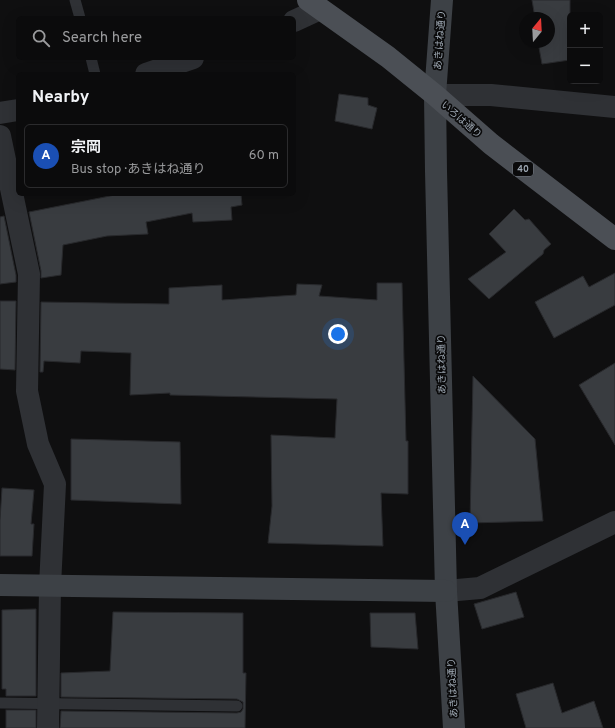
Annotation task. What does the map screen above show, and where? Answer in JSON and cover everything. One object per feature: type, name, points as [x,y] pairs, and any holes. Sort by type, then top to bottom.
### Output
[{"type":"main road","name":"いろは通り","points":[[314,4],[388,57],[435,95],[491,144],[615,239]]},
{"type":"street","name":"あきはね通り","points":[[442,0],[435,95],[446,591],[454,728]]},
{"type":"street","points":[[296,18],[314,4]]},
{"type":"street","points":[[152,72],[187,60]]},
{"type":"street","points":[[435,95],[491,95],[615,107]]},
{"type":"street","points":[[0,113],[16,110]]},
{"type":"street","points":[[0,136],[29,274],[27,391],[38,444],[55,484],[50,586],[48,728]]},
{"type":"street","points":[[0,585],[446,591],[480,588],[615,522]]},
{"type":"lane","points":[[75,0],[79,16]]},
{"type":"lane","points":[[92,60],[94,72]]},
{"type":"lane","points":[[0,703],[237,706]]},
{"type":"building","points":[[532,0],[570,0],[570,12],[567,12],[567,60],[542,64],[539,48],[555,48],[555,12],[534,12]]},
{"type":"building","points":[[339,94],[368,98],[368,105],[377,108],[372,129],[335,121]]},
{"type":"building","points":[[110,196],[241,196],[242,205],[231,207],[232,220],[193,222],[192,213],[146,222],[148,234],[107,236],[63,245],[61,275],[41,278],[41,271],[29,212]]},
{"type":"building","points":[[514,209],[525,220],[529,219],[551,244],[544,250],[543,254],[489,299],[468,279],[506,252],[489,234]]},
{"type":"building","points":[[4,216],[16,275],[16,282],[0,284],[0,217]]},
{"type":"building","points":[[615,273],[615,305],[554,338],[535,302],[583,276],[589,287]]},
{"type":"building","points":[[377,283],[402,283],[406,441],[408,441],[408,494],[381,493],[383,546],[268,543],[272,506],[271,435],[335,438],[337,399],[170,395],[170,393],[130,395],[131,353],[81,351],[80,363],[44,361],[43,372],[40,372],[41,302],[169,304],[169,288],[222,285],[222,300],[296,295],[297,284],[322,285],[319,296],[377,300]]},
{"type":"building","points":[[0,301],[16,301],[15,370],[0,369]]},
{"type":"building","points":[[615,363],[615,445],[579,385]]},
{"type":"building","points":[[473,376],[535,439],[543,521],[470,523]]},
{"type":"building","points":[[71,439],[180,442],[181,504],[71,500]]},
{"type":"building","points":[[2,488],[34,490],[31,524],[34,524],[32,556],[0,556]]},
{"type":"building","points":[[516,592],[524,617],[482,629],[474,604]]},
{"type":"building","points":[[36,609],[36,696],[6,696],[6,689],[2,689],[2,610]]},
{"type":"building","points":[[113,612],[243,613],[243,673],[246,673],[245,728],[60,728],[61,711],[237,713],[241,712],[243,709],[243,702],[237,699],[61,697],[61,673],[110,671]]},
{"type":"building","points":[[370,613],[415,613],[418,649],[371,647]]},
{"type":"building","points":[[553,683],[562,713],[594,701],[603,728],[526,728],[516,694]]},
{"type":"building","points":[[6,710],[36,710],[36,728],[6,728]]},
{"type":"place","name":"宗岡","points":[[465,545]]}]
